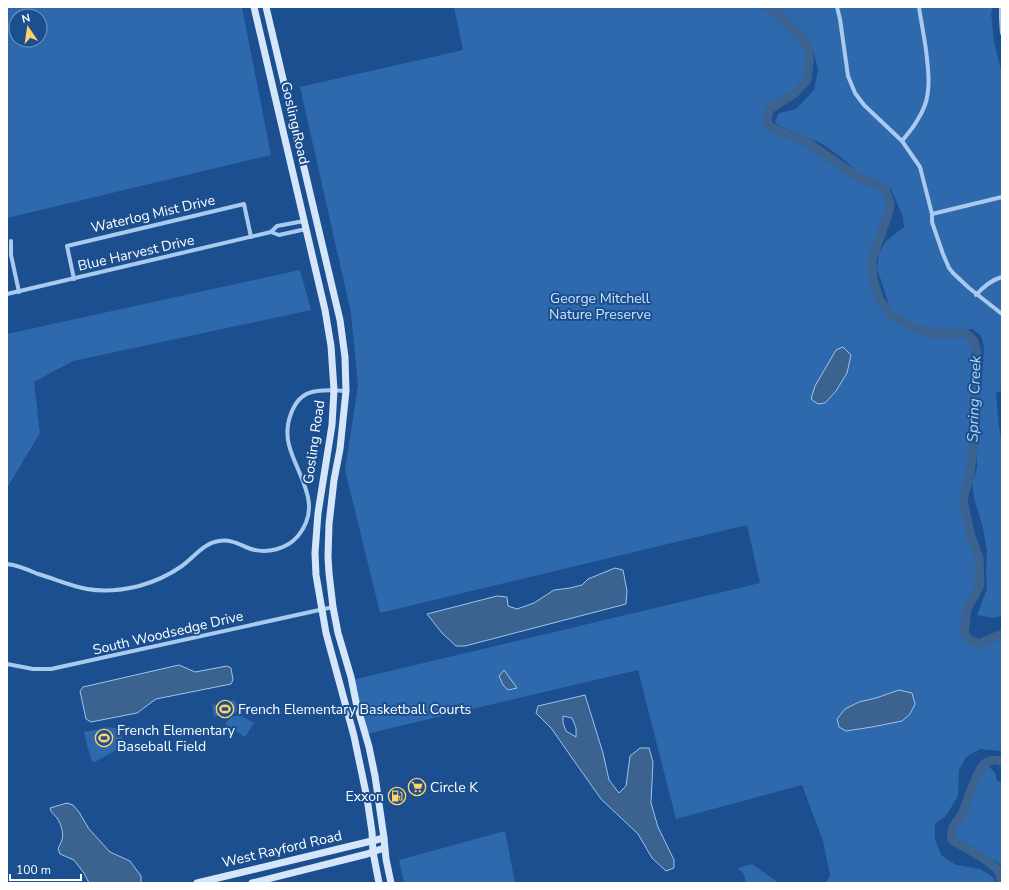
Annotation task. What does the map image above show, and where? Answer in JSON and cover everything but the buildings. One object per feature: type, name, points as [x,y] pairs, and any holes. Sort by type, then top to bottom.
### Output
[{"type":"main road","name":"Gosling Road","points":[[254,7],[329,330],[333,362],[334,390],[332,425],[319,498],[316,537],[316,576],[326,633],[360,762],[367,798],[372,832],[373,852],[379,883]]},
{"type":"main road","name":"Gosling Road","points":[[266,7],[340,320],[345,358],[346,391],[340,449],[334,480],[329,524],[329,573],[333,608],[338,633],[351,677],[375,776],[384,838],[384,848],[391,883]]},
{"type":"main road","name":"West Rayford Road","points":[[197,883],[384,838]]},
{"type":"main road","name":"West Rayford Road","points":[[252,883],[384,848]]},
{"type":"street","points":[[837,7],[841,24],[848,76],[855,93],[864,105],[902,141],[920,167],[932,214],[932,222],[949,268],[976,294],[1002,314]]},
{"type":"street","points":[[902,141],[915,126],[925,105],[928,91],[929,75],[919,7]]},
{"type":"street","points":[[1001,7],[1000,18],[1002,34]]},
{"type":"street","points":[[932,214],[1002,197]]},
{"type":"street","name":"Waterlog Mist Drive","points":[[74,279],[67,246],[244,204],[251,237]]},
{"type":"street","name":"Blue Harvest Drive","points":[[7,294],[271,232],[277,226],[305,225]]},
{"type":"street","name":"Blue Harvest Drive","points":[[271,232],[280,235],[305,225]]},
{"type":"street","points":[[10,241],[11,255],[19,292]]},
{"type":"street","points":[[976,294],[984,285],[992,280],[1002,277]]},
{"type":"street","points":[[7,564],[67,584],[88,589],[125,589],[152,582],[164,577],[184,565],[208,545],[219,541],[234,541],[257,550],[270,550],[283,547],[294,540],[303,528],[307,517],[308,504],[306,486],[288,441],[287,430],[292,411],[303,396],[308,393],[319,390],[346,391]]},
{"type":"street","name":"South Woodsedge Drive","points":[[7,664],[33,669],[51,669],[333,608]]},
{"type":"green space","points":[[7,7],[242,7],[271,155],[7,218]]},
{"type":"green space","name":"George Mitchell Nature Preserve","points":[[454,7],[765,7],[777,13],[804,40],[809,52],[807,80],[795,93],[770,109],[767,117],[768,125],[776,130],[807,142],[859,178],[875,183],[886,191],[890,203],[889,211],[872,260],[873,279],[880,301],[892,315],[914,328],[936,334],[962,333],[968,335],[974,341],[977,353],[973,450],[970,473],[963,500],[970,533],[979,558],[980,585],[967,609],[964,633],[968,639],[979,644],[1002,634],[1002,755],[1000,751],[980,749],[966,757],[959,770],[958,796],[946,816],[935,824],[935,839],[941,855],[956,865],[980,869],[993,877],[995,883],[826,883],[830,875],[823,841],[802,785],[676,819],[638,670],[366,734],[352,680],[760,583],[747,525],[380,613],[345,470],[358,385],[351,313],[300,87],[463,50]]},
{"type":"green space","points":[[775,7],[993,7],[991,13],[994,42],[1002,73],[1002,391],[996,393],[999,428],[1002,442],[1002,616],[994,618],[977,615],[987,589],[987,552],[983,528],[974,498],[972,484],[977,468],[976,447],[984,347],[981,336],[973,329],[936,332],[914,326],[890,308],[877,268],[879,253],[886,241],[904,227],[903,217],[891,189],[881,182],[859,173],[821,143],[777,125],[775,121],[779,113],[796,109],[814,90],[818,69],[813,50],[801,32]]},
{"type":"green space","points":[[300,270],[311,310],[73,361],[34,382],[40,433],[7,488],[7,334]]},
{"type":"green space","name":"French Elementary Basketball Courts","points":[[235,700],[237,712],[214,717],[212,705]]},
{"type":"green space","points":[[240,715],[254,723],[245,737],[225,724],[231,717]]},
{"type":"green space","name":"French Elementary Baseball Field","points":[[109,727],[119,729],[125,746],[95,762],[92,762],[84,732]]},
{"type":"green space","points":[[982,766],[989,766],[995,773],[997,781],[1002,782],[1002,866],[955,840],[953,830],[966,812],[974,791],[978,770]]},
{"type":"green space","points":[[505,831],[515,883],[404,883],[399,860]]},
{"type":"green space","points":[[752,864],[779,883],[746,883],[744,874],[738,868]]},
{"type":"shaded area","points":[[843,347],[851,355],[847,373],[836,391],[825,403],[818,404],[811,399],[815,386],[836,350]]},
{"type":"shaded area","points":[[615,568],[623,570],[627,591],[626,604],[465,646],[456,646],[442,633],[427,614],[497,596],[507,597],[508,606],[517,609],[534,603],[554,590],[582,585],[588,579]]},
{"type":"shaded area","points":[[179,665],[195,672],[227,666],[231,668],[233,680],[231,684],[156,699],[137,713],[91,722],[86,719],[80,691],[83,687]]},
{"type":"shaded area","points":[[504,670],[517,688],[508,690],[503,685],[499,676]]},
{"type":"shaded area","points":[[899,690],[912,693],[915,704],[910,714],[902,721],[846,731],[839,727],[837,719],[845,709],[859,702]]},
{"type":"shaded area","points":[[585,695],[603,753],[609,780],[619,793],[626,786],[630,756],[640,748],[649,748],[653,762],[651,803],[658,827],[674,860],[674,868],[666,871],[652,858],[638,834],[601,799],[551,728],[536,713],[538,706]],"holes":[[[563,716],[572,718],[576,728],[576,737],[566,731],[563,723]]]},
{"type":"shaded area","points":[[67,803],[73,805],[89,829],[110,852],[130,861],[141,876],[141,883],[89,883],[84,873],[74,860],[60,854],[58,849],[63,838],[62,829],[50,808]]},
{"type":"waterway","name":"Spring Creek","points":[[765,7],[777,13],[804,40],[809,52],[807,80],[795,93],[770,109],[767,117],[768,125],[776,130],[807,142],[859,178],[875,183],[886,191],[890,203],[889,211],[872,260],[873,279],[880,301],[892,315],[914,328],[936,334],[962,333],[968,335],[974,341],[977,353],[973,450],[970,473],[963,500],[970,533],[979,558],[980,585],[967,609],[964,633],[968,639],[979,644],[1002,634]]},
{"type":"waterway","name":"Spring Creek","points":[[1002,762],[997,760],[990,761],[981,767],[963,812],[953,828],[951,836],[952,840],[995,867],[1002,883]]},
{"type":"place","name":"French Elementary Basketball Courts","points":[[225,709]]},
{"type":"place","name":"French Elementary Baseball Field","points":[[104,738]]},
{"type":"place","name":"Circle K","points":[[417,787]]},
{"type":"place","name":"Exxon","points":[[397,796]]}]
